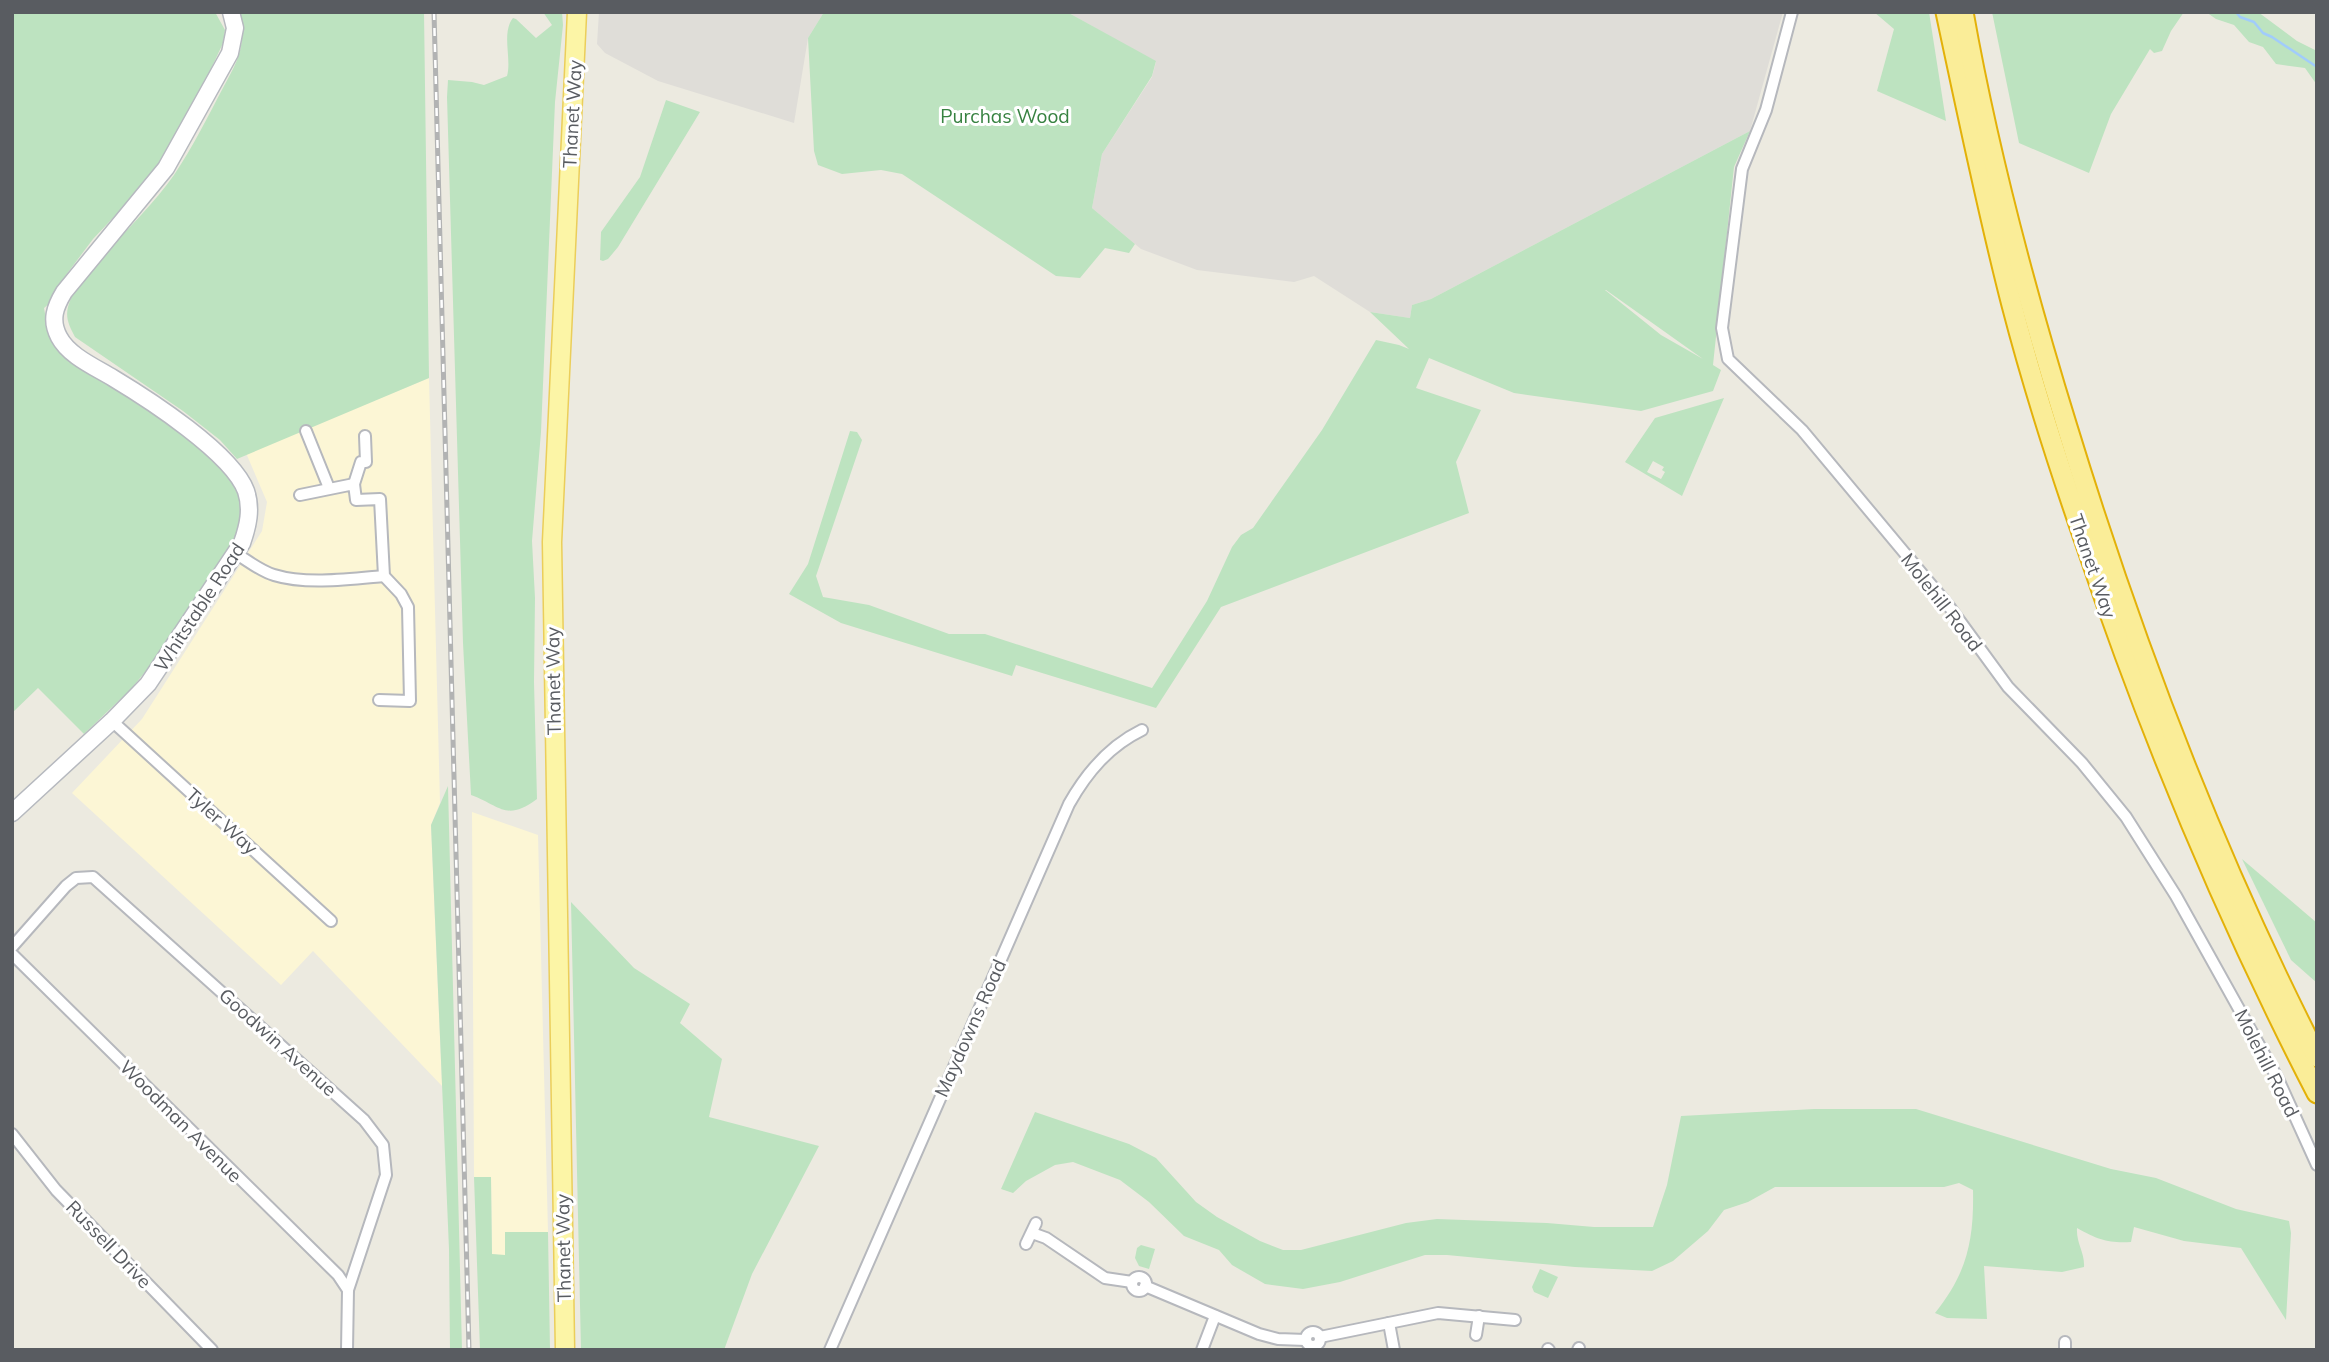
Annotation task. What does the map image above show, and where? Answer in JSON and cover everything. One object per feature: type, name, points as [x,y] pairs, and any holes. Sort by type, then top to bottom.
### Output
[{"type":"highway","name":"Thanet Way","points":[[1946,12],[1988,208],[2015,317],[2071,500],[2108,609],[2180,797],[2224,900],[2282,1026],[2317,1093]]},
{"type":"highway","name":"Thanet Way","points":[[1963,12],[2028,299],[2133,631],[2233,880],[2317,1057]]},
{"type":"main road","name":"Whitstable Road","points":[[12,813],[148,684],[235,553],[246,532],[249,511],[246,492],[234,473],[198,437],[170,415],[76,355],[60,339],[55,327],[55,310],[64,292],[166,169],[230,53],[235,28],[231,12]]},
{"type":"main road","name":"Thanet Way","points":[[565,1350],[552,542],[577,12]]},
{"type":"street","name":"Molehill Road","points":[[1792,12],[1766,110],[1742,169],[1722,328],[1728,359],[1802,430],[1948,605],[2008,687],[2082,763],[2126,817],[2176,896],[2278,1079],[2317,1165]]},
{"type":"street","points":[[306,431],[329,488]]},
{"type":"street","points":[[365,436],[366,462],[361,462],[354,484],[356,500],[380,499],[384,576],[401,594],[408,607],[410,701],[379,700]]},
{"type":"street","points":[[300,495],[354,484]]},
{"type":"street","points":[[235,553],[272,575],[289,578],[335,580],[384,576]]},
{"type":"street","name":"Tyler Way","points":[[112,721],[331,921]]},
{"type":"street","name":"Maydowns Road","points":[[830,1350],[1069,804],[1096,765],[1121,740],[1142,730]]},
{"type":"street","name":"Goodwin Avenue","points":[[12,947],[66,886],[76,878],[93,877],[364,1120],[383,1145],[386,1175],[348,1290],[346,1350]]},
{"type":"street","name":"Woodman Avenue","points":[[12,954],[338,1275],[348,1290]]},
{"type":"street","name":"Russell Drive","points":[[12,1134],[56,1190],[212,1350]]},
{"type":"street","points":[[1026,1244],[1034,1228],[1105,1278],[1132,1282],[1137,1290],[1145,1286],[1259,1334],[1278,1339],[1306,1340],[1309,1345],[1314,1346],[1320,1337],[1438,1313],[1515,1320]]},
{"type":"street","points":[[1476,1335],[1479,1316]]},
{"type":"street","points":[[1202,1350],[1215,1317]]},
{"type":"street","points":[[1389,1323],[1394,1350]]},
{"type":"shaded area","points":[[599,12],[824,12],[808,38],[794,123],[658,81],[605,53],[597,44]]},
{"type":"shaded area","points":[[1067,12],[1783,12],[1750,131],[1431,299],[1412,305],[1410,318],[1370,312],[1314,276],[1294,282],[1197,270],[1141,249],[1092,208],[1102,154],[1152,77],[1156,62]]},
{"type":"shaded area","points":[[429,378],[440,803],[431,825],[442,1086],[313,951],[281,985],[72,793],[142,719],[262,531],[267,502],[246,453]]},
{"type":"shaded area","points":[[472,812],[538,835],[548,1232],[506,1232],[505,1256],[492,1254],[491,1177],[474,1177]]},
{"type":"green space","points":[[12,12],[215,12],[225,30],[223,43],[198,97],[163,159],[146,183],[93,239],[66,275],[51,302],[44,308],[48,330],[182,430],[229,472],[240,490],[243,510],[238,531],[227,552],[150,666],[131,689],[84,734],[38,688],[12,713]]},
{"type":"green space","points":[[236,12],[424,12],[429,378],[237,459],[220,440],[183,411],[75,337],[67,315],[70,301],[80,284],[166,186],[194,142],[229,77],[240,50],[242,32]]},
{"type":"green space","points":[[543,12],[562,12],[563,25],[555,102],[541,432],[532,541],[537,799],[518,810],[510,811],[471,795],[463,643],[447,97],[448,80],[484,85],[507,76],[507,38],[513,18],[536,38],[552,25]]},
{"type":"green space","name":"Purchas Wood","points":[[824,12],[1067,12],[1156,61],[1152,76],[1102,154],[1092,208],[1135,244],[1129,253],[1105,248],[1080,278],[1056,276],[902,174],[881,170],[842,174],[818,165],[814,151],[808,38]]},
{"type":"green space","points":[[1874,12],[1929,12],[1946,121],[1877,91],[1894,29]]},
{"type":"green space","points":[[1992,12],[2184,12],[2162,51],[2154,53],[2150,49],[2111,114],[2089,173],[2019,143]]},
{"type":"green space","points":[[2206,12],[2258,12],[2297,41],[2317,51],[2317,85],[2305,68],[2276,64],[2263,47],[2249,42],[2234,25],[2216,19]]},
{"type":"green space","points":[[666,100],[700,112],[618,247],[608,259],[600,260],[601,232],[640,177]]},
{"type":"green space","points":[[1750,131],[1734,167],[1713,365],[1721,370],[1713,391],[1641,411],[1514,393],[1429,358],[1416,388],[1481,410],[1456,462],[1469,513],[1221,607],[1156,708],[1016,665],[1012,676],[841,623],[789,594],[808,564],[850,431],[857,432],[862,440],[816,576],[823,597],[869,605],[949,634],[985,634],[1152,688],[1207,601],[1232,547],[1241,535],[1253,528],[1322,430],[1376,340],[1409,349],[1370,312],[1410,318],[1412,305],[1431,299]],"holes":[[[1606,290],[1703,359],[1661,335]]]},
{"type":"green space","points":[[1724,398],[1682,496],[1625,462],[1655,418]],"holes":[[[1653,461],[1664,467],[1662,470],[1665,472],[1661,479],[1647,472]]]},
{"type":"green space","points":[[448,786],[462,1350],[450,1350],[449,1249],[431,825]]},
{"type":"green space","points":[[2242,859],[2317,923],[2317,983],[2291,960]]},
{"type":"green space","points":[[571,902],[634,968],[690,1004],[680,1023],[722,1059],[709,1117],[819,1146],[752,1274],[724,1350],[581,1350]]},
{"type":"green space","points":[[1814,1109],[1916,1109],[2111,1169],[2156,1178],[2236,1209],[2289,1221],[2291,1233],[2286,1320],[2241,1248],[2184,1241],[2134,1227],[2131,1242],[2103,1240],[2077,1228],[2084,1267],[2062,1272],[1984,1266],[1987,1319],[1947,1318],[1935,1313],[1955,1284],[1970,1241],[1973,1190],[1959,1183],[1944,1187],[1775,1187],[1748,1202],[1724,1210],[1708,1231],[1673,1261],[1652,1271],[1425,1255],[1340,1282],[1303,1289],[1265,1284],[1232,1265],[1219,1250],[1184,1236],[1149,1202],[1120,1180],[1073,1162],[1055,1165],[1026,1181],[1013,1193],[1001,1189],[1035,1112],[1129,1144],[1156,1158],[1196,1202],[1260,1241],[1283,1250],[1301,1250],[1406,1223],[1437,1219],[1594,1227],[1653,1227],[1667,1185],[1681,1116]]},
{"type":"green space","points":[[474,1177],[491,1177],[492,1254],[505,1255],[505,1232],[548,1232],[550,1350],[480,1350]]},
{"type":"green space","points":[[1141,1245],[1155,1249],[1149,1269],[1139,1266],[1135,1258],[1137,1248]]},
{"type":"green space","points":[[1540,1269],[1558,1277],[1548,1298],[1534,1292],[1532,1287]]},
{"type":"waterway","points":[[2236,12],[2240,17],[2254,22],[2263,33],[2317,67]]},
{"type":"railway","points":[[434,12],[469,1350]]}]
